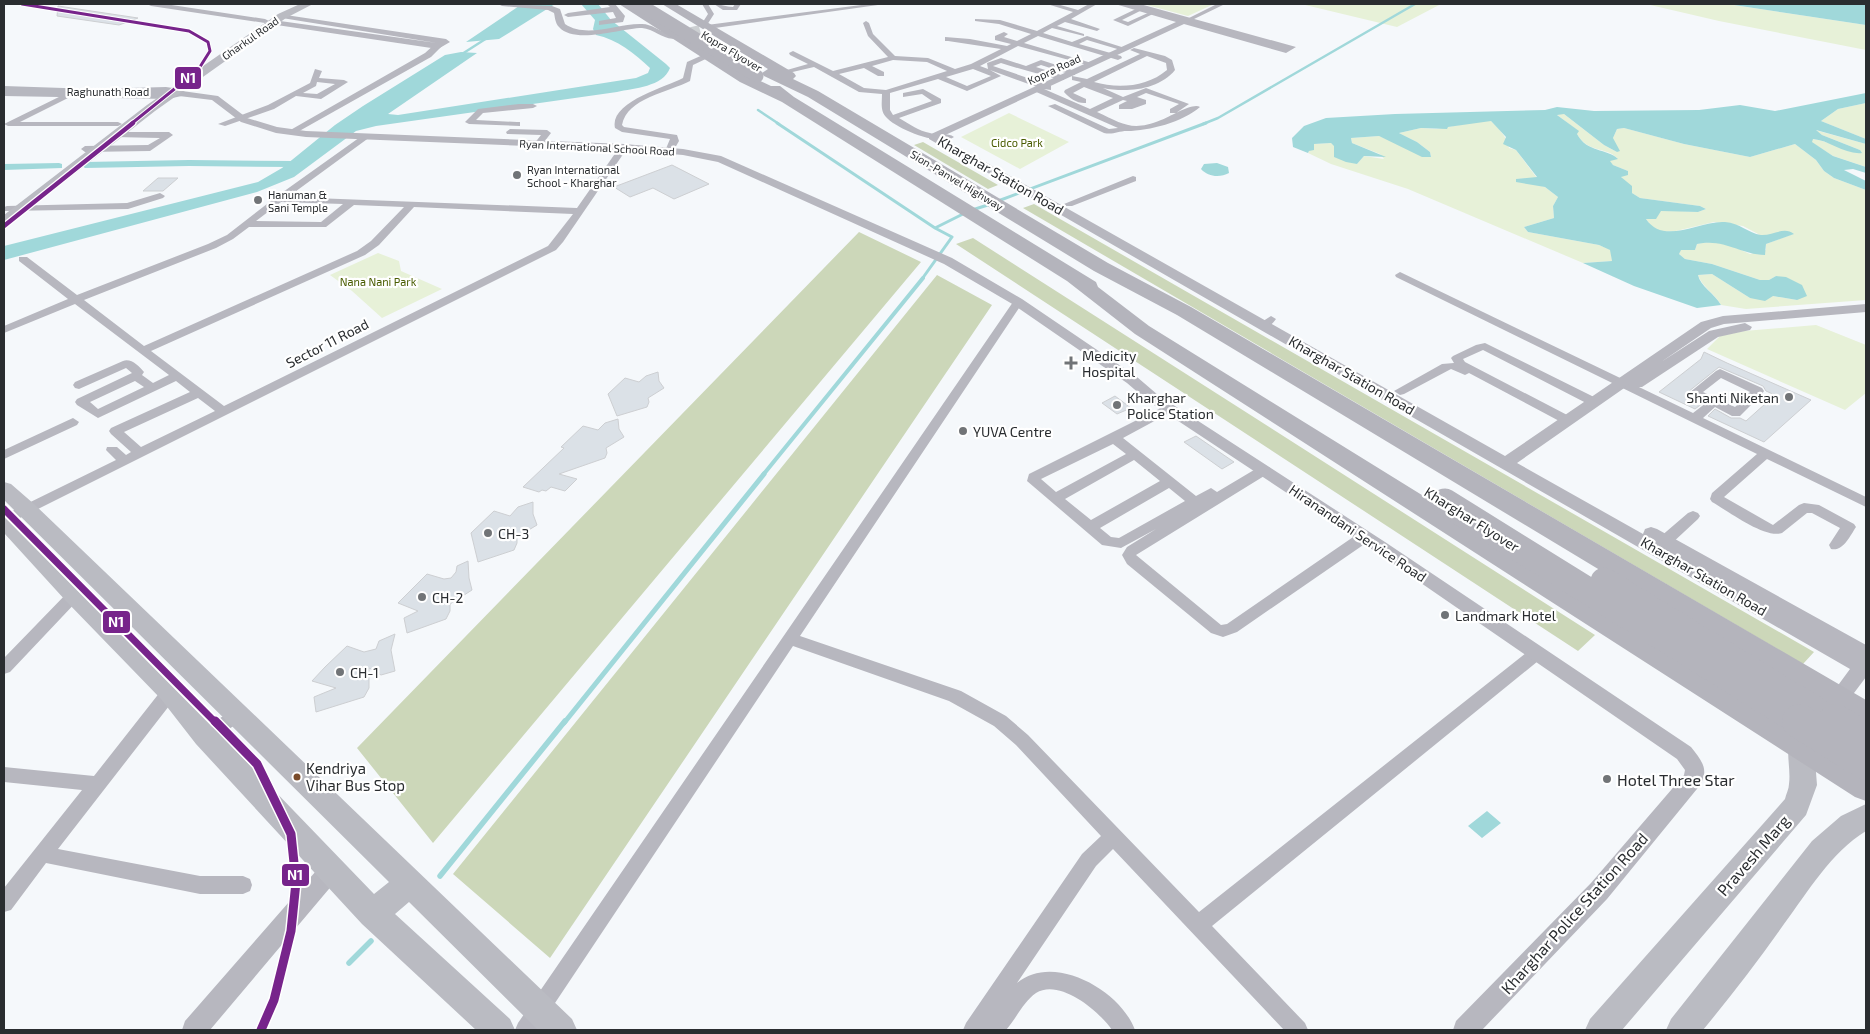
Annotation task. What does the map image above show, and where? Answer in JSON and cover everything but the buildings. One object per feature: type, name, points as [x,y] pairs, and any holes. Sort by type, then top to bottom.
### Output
[{"type":"highway","name":"Kopra Flyover","points":[[639,4],[763,74],[813,94]]},
{"type":"highway","name":"Kopra Flyover","points":[[653,4],[763,74],[789,100]]},
{"type":"highway","points":[[668,4],[784,72],[813,94]]},
{"type":"highway","points":[[617,5],[677,36],[745,79],[789,100]]},
{"type":"highway","name":"Sion-Panvel Highway","points":[[813,94],[1101,267]]},
{"type":"highway","name":"Sion-Panvel Highway","points":[[789,100],[1075,278]]},
{"type":"highway","points":[[1101,267],[1184,311],[1866,715]]},
{"type":"highway","name":"Kharghar Flyover","points":[[1101,267],[1170,317],[1866,763]]},
{"type":"highway","points":[[1075,278],[1142,330],[1866,787]]},
{"type":"highway","name":"Kharghar Flyover","points":[[1075,278],[1866,740]]},
{"type":"main road","name":"Gharkul Road","points":[[5,214],[169,93],[273,19],[298,4]]},
{"type":"main road","name":"Gharkul Road","points":[[273,19],[308,4]]},
{"type":"main road","name":"Raghunath Road","points":[[8,92],[67,95],[169,93]]},
{"type":"main road","name":"Raghunath Road","points":[[8,92],[92,94]]},
{"type":"main road","name":"Gharkul Road","points":[[5,214],[21,208],[92,149]]},
{"type":"main road","points":[[4,489],[12,517],[74,595],[170,692],[205,736],[373,914],[499,1030]]},
{"type":"main road","points":[[12,517],[238,714],[409,883],[532,1020],[561,1030]]},
{"type":"main road","points":[[1801,745],[1838,699]]},
{"type":"main road","name":"Pravesh Marg","points":[[1601,1030],[1796,806],[1803,785],[1801,745]]},
{"type":"main road","points":[[1682,1030],[1722,982],[1824,849],[1855,822],[1866,816]]},
{"type":"main road","points":[[373,914],[409,883]]},
{"type":"street","points":[[151,4],[369,30],[446,42],[428,55],[291,132]]},
{"type":"street","points":[[187,4],[359,35],[438,46]]},
{"type":"street","points":[[504,4],[552,7],[557,12],[560,23],[564,27],[584,29],[619,25],[642,26],[666,36],[677,36]]},
{"type":"street","points":[[522,4],[564,8],[572,14],[602,11],[617,5],[621,16],[619,25]]},
{"type":"street","points":[[705,4],[710,14],[705,27],[882,4]]},
{"type":"street","points":[[717,4],[725,9],[734,10],[738,4]]},
{"type":"street","points":[[1050,4],[1073,11]]},
{"type":"street","points":[[1063,23],[1073,11],[1094,4]]},
{"type":"street","points":[[1119,4],[1152,13],[1192,20],[1286,50],[1292,47],[1192,20],[1132,4]]},
{"type":"street","points":[[1192,20],[1222,4]]},
{"type":"street","points":[[1140,9],[1116,20],[1128,24],[1152,13]]},
{"type":"street","points":[[572,14],[570,24],[584,29]]},
{"type":"street","points":[[977,20],[1000,22],[1114,57]]},
{"type":"street","name":"Kopra Road","points":[[932,137],[1073,76],[1114,57],[1124,50],[1192,20]]},
{"type":"street","name":"Kopra Road","points":[[950,137],[1061,78],[1073,76],[1091,64],[1134,50],[1192,20]]},
{"type":"street","points":[[1024,45],[1051,26],[1063,23],[1073,22],[1097,28]]},
{"type":"street","points":[[866,23],[866,35],[893,58]]},
{"type":"street","points":[[1051,26],[1082,36]]},
{"type":"street","points":[[359,35],[369,30]]},
{"type":"street","points":[[1004,34],[998,38],[1091,64]]},
{"type":"street","points":[[1073,44],[1087,38],[1124,50]]},
{"type":"street","points":[[948,39],[970,41],[1009,49]]},
{"type":"street","points":[[893,118],[938,100],[923,91],[898,97],[897,94],[980,66],[1009,49],[1040,40],[1090,54]]},
{"type":"street","points":[[1061,78],[1029,67],[1041,62],[1087,82],[1112,89],[1133,88],[1155,80],[1171,70],[1167,61],[1134,50]]},
{"type":"street","points":[[793,53],[862,90],[886,92],[917,87]]},
{"type":"street","points":[[1087,82],[1146,54]]},
{"type":"street","points":[[669,151],[675,141],[674,137],[622,128],[618,126],[618,121],[624,112],[636,103],[687,79],[690,72],[690,64],[708,56]]},
{"type":"street","points":[[849,73],[865,65],[893,58],[928,60],[956,72]]},
{"type":"street","points":[[943,78],[956,72],[1001,60],[1045,77],[1042,88]]},
{"type":"street","points":[[784,72],[816,65]]},
{"type":"street","points":[[865,65],[881,74]]},
{"type":"street","points":[[980,66],[1008,74],[1095,111],[1133,126],[1163,116],[1185,105],[1179,101],[1146,90],[1135,97],[1095,111]]},
{"type":"street","points":[[943,78],[967,89],[997,76],[980,66]]},
{"type":"street","points":[[1008,74],[1022,68]]},
{"type":"street","points":[[831,74],[864,74]]},
{"type":"street","points":[[316,76],[344,82],[318,97],[298,94],[313,84],[316,76]]},
{"type":"street","points":[[222,124],[271,107],[329,79]]},
{"type":"street","points":[[1095,111],[1120,99],[1120,97],[1083,84],[1068,92],[1095,111],[1124,128],[1138,129],[1165,121],[1196,107]]},
{"type":"street","points":[[886,92],[886,110],[893,118],[919,133],[932,137]]},
{"type":"street","name":"Ryan International School Road","points":[[169,93],[215,98],[241,118],[276,130],[306,134],[539,142],[624,147],[669,151],[721,159],[948,261],[1018,302]]},
{"type":"street","points":[[7,124],[67,95]]},
{"type":"street","points":[[1052,106],[1107,131],[1119,132],[1124,128]]},
{"type":"street","points":[[481,111],[522,118],[469,122],[481,111]]},
{"type":"street","points":[[21,124],[46,112]]},
{"type":"street","points":[[522,118],[516,139],[539,142]]},
{"type":"street","points":[[501,142],[522,118]]},
{"type":"street","points":[[7,124],[119,130],[168,135],[150,148],[92,149]]},
{"type":"street","points":[[119,130],[162,130]]},
{"type":"street","points":[[4,330],[230,237],[279,199],[366,137]]},
{"type":"street","name":"Kharghar Station Road","points":[[932,137],[950,137],[1020,182]]},
{"type":"street","name":"Kharghar Station Road","points":[[932,137],[1045,196],[1516,462],[1866,663]]},
{"type":"street","name":"Sector 11 Road","points":[[12,517],[552,248],[560,240],[624,147]]},
{"type":"street","points":[[1069,204],[1133,179]]},
{"type":"street","points":[[21,208],[128,206],[160,196]]},
{"type":"street","name":"Kharghar Station Road","points":[[1045,196],[1069,204],[1091,222]]},
{"type":"street","points":[[279,199],[579,211]]},
{"type":"street","points":[[247,224],[323,225],[352,202]]},
{"type":"street","points":[[144,350],[361,252],[375,243],[412,204]]},
{"type":"street","points":[[24,259],[223,411]]},
{"type":"street","points":[[1400,274],[1866,502]]},
{"type":"street","points":[[532,1020],[1018,302]]},
{"type":"street","name":"Hiranandani Service Road","points":[[1018,302],[1132,380],[1169,408],[1684,753],[1695,768]]},
{"type":"street","points":[[1516,462],[1626,385],[1700,328],[1714,322],[1866,308]]},
{"type":"street","points":[[1516,462],[1565,421],[1594,402],[1714,334],[1745,327],[1866,316]]},
{"type":"street","name":"Kharghar Station Road","points":[[1267,322],[1400,392],[1516,462],[1665,541],[1866,663]]},
{"type":"street","points":[[1565,421],[1460,364],[1457,358],[1485,346],[1594,402]]},
{"type":"street","points":[[87,395],[158,362]]},
{"type":"street","points":[[79,385],[127,363],[138,372]]},
{"type":"street","points":[[1400,392],[1446,366],[1453,366],[1565,421]]},
{"type":"street","points":[[1720,372],[1758,391],[1736,413],[1714,402],[1695,393],[1720,372]]},
{"type":"street","points":[[153,388],[136,376],[81,402],[98,414],[178,377]]},
{"type":"street","points":[[104,414],[178,377]]},
{"type":"street","points":[[140,453],[115,431],[185,404],[195,391]]},
{"type":"street","points":[[122,423],[195,391]]},
{"type":"street","points":[[1695,418],[1714,402]]},
{"type":"street","points":[[1169,408],[1114,438],[1034,477],[1034,481],[1106,541],[1121,543],[1261,468]]},
{"type":"street","points":[[4,454],[73,422]]},
{"type":"street","points":[[1114,438],[1195,502]]},
{"type":"street","points":[[112,450],[125,460]]},
{"type":"street","points":[[1766,453],[1717,496],[1717,499],[1770,529],[1777,530],[1804,508],[1814,508],[1849,528],[1836,545]]},
{"type":"street","points":[[1054,499],[1134,455]]},
{"type":"street","points":[[1261,468],[1132,551],[1129,555],[1132,560],[1216,629],[1232,628],[1364,537]]},
{"type":"street","points":[[1090,527],[1169,482]]},
{"type":"street","points":[[1665,541],[1693,516]]},
{"type":"street","points":[[4,668],[74,595]]},
{"type":"street","points":[[790,639],[955,696],[1000,720],[1022,740],[1298,1030]]},
{"type":"street","points":[[1198,925],[1537,653]]},
{"type":"street","points":[[1838,699],[1866,663]]},
{"type":"street","points":[[4,903],[170,692]]},
{"type":"street","points":[[205,736],[238,714]]},
{"type":"street","name":"Kharghar Police Station Road","points":[[1465,1030],[1599,892],[1694,778],[1695,768]]},
{"type":"street","points":[[4,774],[97,784]]},
{"type":"street","points":[[973,1030],[1089,860],[1114,836]]},
{"type":"street","points":[[42,854],[200,885],[244,885]]},
{"type":"street","points":[[194,1030],[331,870]]},
{"type":"street","points":[[992,1030],[1028,987],[1043,980],[1068,983],[1082,990],[1108,1010],[1124,1030]]},
{"type":"green space","points":[[1143,4],[1214,4],[1188,16]]},
{"type":"green space","points":[[1301,4],[1441,4],[1397,27]]},
{"type":"green space","points":[[1646,4],[1727,4],[1866,25],[1866,50],[1719,21]]},
{"type":"green space","points":[[1866,103],[1866,139],[1821,121],[1838,109]]},
{"type":"green space","name":"Cidco Park","points":[[1009,113],[1069,142],[1020,169],[961,137]]},
{"type":"green space","points":[[1556,114],[1564,114],[1604,145],[1617,152],[1613,138],[1617,129],[1624,128],[1684,144],[1750,157],[1795,144],[1816,160],[1824,171],[1834,178],[1866,190],[1866,300],[1746,309],[1721,305],[1702,283],[1698,275],[1712,274],[1750,298],[1773,296],[1797,300],[1776,276],[1769,280],[1760,280],[1712,264],[1685,259],[1679,254],[1680,250],[1695,250],[1697,244],[1712,242],[1731,246],[1750,254],[1766,250],[1766,244],[1793,234],[1783,231],[1771,235],[1760,235],[1743,226],[1714,222],[1676,231],[1662,232],[1651,226],[1646,219],[1661,210],[1698,212],[1706,209],[1700,206],[1640,198],[1632,193],[1621,177],[1628,171],[1613,165],[1609,161],[1617,158],[1608,152],[1586,144],[1577,134],[1578,131]]},
{"type":"green space","points":[[1486,120],[1491,121],[1499,130],[1506,139],[1509,148],[1516,150],[1537,178],[1516,179],[1545,187],[1558,197],[1553,206],[1554,218],[1524,227],[1528,232],[1599,245],[1611,250],[1612,261],[1583,263],[1408,189],[1331,164],[1308,153],[1314,144],[1331,143],[1357,164],[1364,156],[1384,159],[1380,154],[1352,143],[1351,138],[1379,136],[1431,157],[1430,152],[1417,142],[1399,133],[1421,128],[1437,129]]},
{"type":"green space","points":[[1815,130],[1866,144],[1866,167],[1833,156],[1811,142],[1812,139],[1819,140],[1860,153],[1860,150],[1822,135]]},
{"type":"green space","points":[[923,142],[998,185],[988,189],[914,145]]},
{"type":"green space","points":[[1034,204],[1814,652],[1803,664],[1023,208]]},
{"type":"green space","points":[[859,232],[921,262],[433,843],[357,748]]},
{"type":"green space","points":[[973,238],[1595,635],[1578,651],[956,244]]},
{"type":"green space","name":"Nana Nani Park","points":[[378,253],[399,261],[401,271],[442,289],[382,318],[352,291],[330,275]]},
{"type":"green space","points":[[937,275],[992,305],[550,958],[453,874]]},
{"type":"green space","points":[[1816,325],[1866,345],[1866,393],[1845,410],[1707,349],[1720,336],[1744,331]]},
{"type":"water","points":[[522,4],[555,4],[499,39],[466,42]]},
{"type":"water","points":[[581,4],[598,4],[611,20],[670,68],[666,74],[655,83],[647,86],[617,92],[376,126],[356,131],[294,177],[257,192],[4,260],[4,246],[258,182],[282,168],[335,125],[445,55],[461,52],[477,53],[388,114],[398,115],[636,78],[648,73],[650,68],[632,52],[611,40],[596,35],[593,29],[595,20]]},
{"type":"water","points":[[1727,4],[1866,4],[1866,25],[1734,5]]},
{"type":"water","points":[[1866,93],[1866,103],[1838,109],[1821,121],[1866,139],[1866,144],[1816,130],[1822,135],[1860,150],[1862,153],[1849,152],[1819,140],[1813,139],[1812,142],[1833,156],[1866,167],[1866,173],[1853,169],[1844,170],[1866,181],[1866,190],[1834,178],[1824,171],[1816,160],[1795,144],[1750,157],[1684,144],[1624,128],[1617,129],[1613,138],[1620,151],[1617,152],[1604,145],[1564,114],[1557,115],[1579,131],[1577,134],[1586,144],[1618,159],[1610,161],[1613,165],[1628,171],[1628,175],[1621,177],[1632,186],[1632,193],[1640,198],[1700,206],[1706,209],[1698,212],[1661,211],[1656,219],[1646,219],[1654,227],[1662,231],[1672,231],[1715,222],[1725,222],[1735,224],[1761,235],[1782,231],[1794,234],[1766,244],[1765,255],[1715,243],[1697,244],[1695,250],[1681,250],[1679,254],[1685,259],[1712,264],[1760,280],[1769,280],[1776,276],[1786,277],[1802,285],[1807,296],[1797,300],[1773,296],[1765,301],[1750,298],[1712,274],[1698,275],[1702,283],[1721,305],[1697,308],[1634,286],[1583,263],[1612,261],[1610,250],[1599,245],[1528,232],[1524,227],[1554,218],[1553,206],[1558,197],[1545,187],[1516,182],[1516,179],[1537,177],[1516,150],[1503,144],[1506,137],[1491,121],[1448,127],[1447,129],[1421,128],[1399,133],[1417,142],[1430,152],[1431,157],[1422,157],[1379,136],[1351,138],[1352,143],[1386,157],[1364,156],[1357,164],[1334,157],[1334,146],[1331,143],[1314,144],[1314,150],[1308,153],[1293,147],[1292,138],[1304,126],[1326,118],[1545,110],[1557,107],[1594,111],[1699,110],[1740,105],[1775,111]]},
{"type":"water","points":[[1217,163],[1228,167],[1229,173],[1222,176],[1214,176],[1207,174],[1201,169],[1204,164]]},
{"type":"water","points":[[1487,811],[1501,823],[1482,838],[1468,826]]},
{"type":"waterway","points":[[1203,124],[1218,118],[1415,4]]},
{"type":"waterway","points":[[462,54],[487,38]]},
{"type":"waterway","points":[[758,110],[779,124]]},
{"type":"waterway","points":[[777,123],[935,228]]},
{"type":"waterway","points":[[998,201],[1206,123]]},
{"type":"waterway","points":[[85,165],[293,164]]},
{"type":"waterway","points":[[4,167],[59,166]]},
{"type":"waterway","points":[[972,210],[991,204]]},
{"type":"waterway","points":[[935,228],[965,213]]},
{"type":"waterway","points":[[922,279],[952,237],[935,228]]},
{"type":"waterway","points":[[763,475],[923,278]]},
{"type":"waterway","points":[[564,723],[764,474]]},
{"type":"waterway","points":[[440,876],[565,721]]},
{"type":"waterway","points":[[349,963],[371,941]]},
{"type":"tunnel","points":[[678,35],[702,29]]},
{"type":"transit line","name":"N1","points":[[4,226],[198,70],[208,57],[210,51],[210,46],[204,38],[189,31],[22,4]]},
{"type":"transit line","name":"N1","points":[[4,509],[257,764],[291,834],[296,882],[291,931],[274,1000],[261,1030]]},
{"type":"place","name":"Ryan International School - Kharghar","points":[[517,175]]},
{"type":"place","name":"Hanuman & Sani Temple","points":[[258,200]]},
{"type":"place","name":"Medicity Hospital","points":[[1071,363]]},
{"type":"place","name":"Shanti Niketan","points":[[1789,397]]},
{"type":"place","name":"Kharghar Police Station","points":[[1117,405]]},
{"type":"place","name":"YUVA Centre","points":[[963,431]]},
{"type":"place","name":"CH-3","points":[[488,533]]},
{"type":"place","name":"CH-2","points":[[422,597]]},
{"type":"place","name":"Landmark Hotel","points":[[1445,615]]},
{"type":"place","name":"CH-1","points":[[340,672]]},
{"type":"place","name":"Kendriya Vihar Bus Stop","points":[[297,777]]},
{"type":"place","name":"Hotel Three Star","points":[[1607,779]]}]
